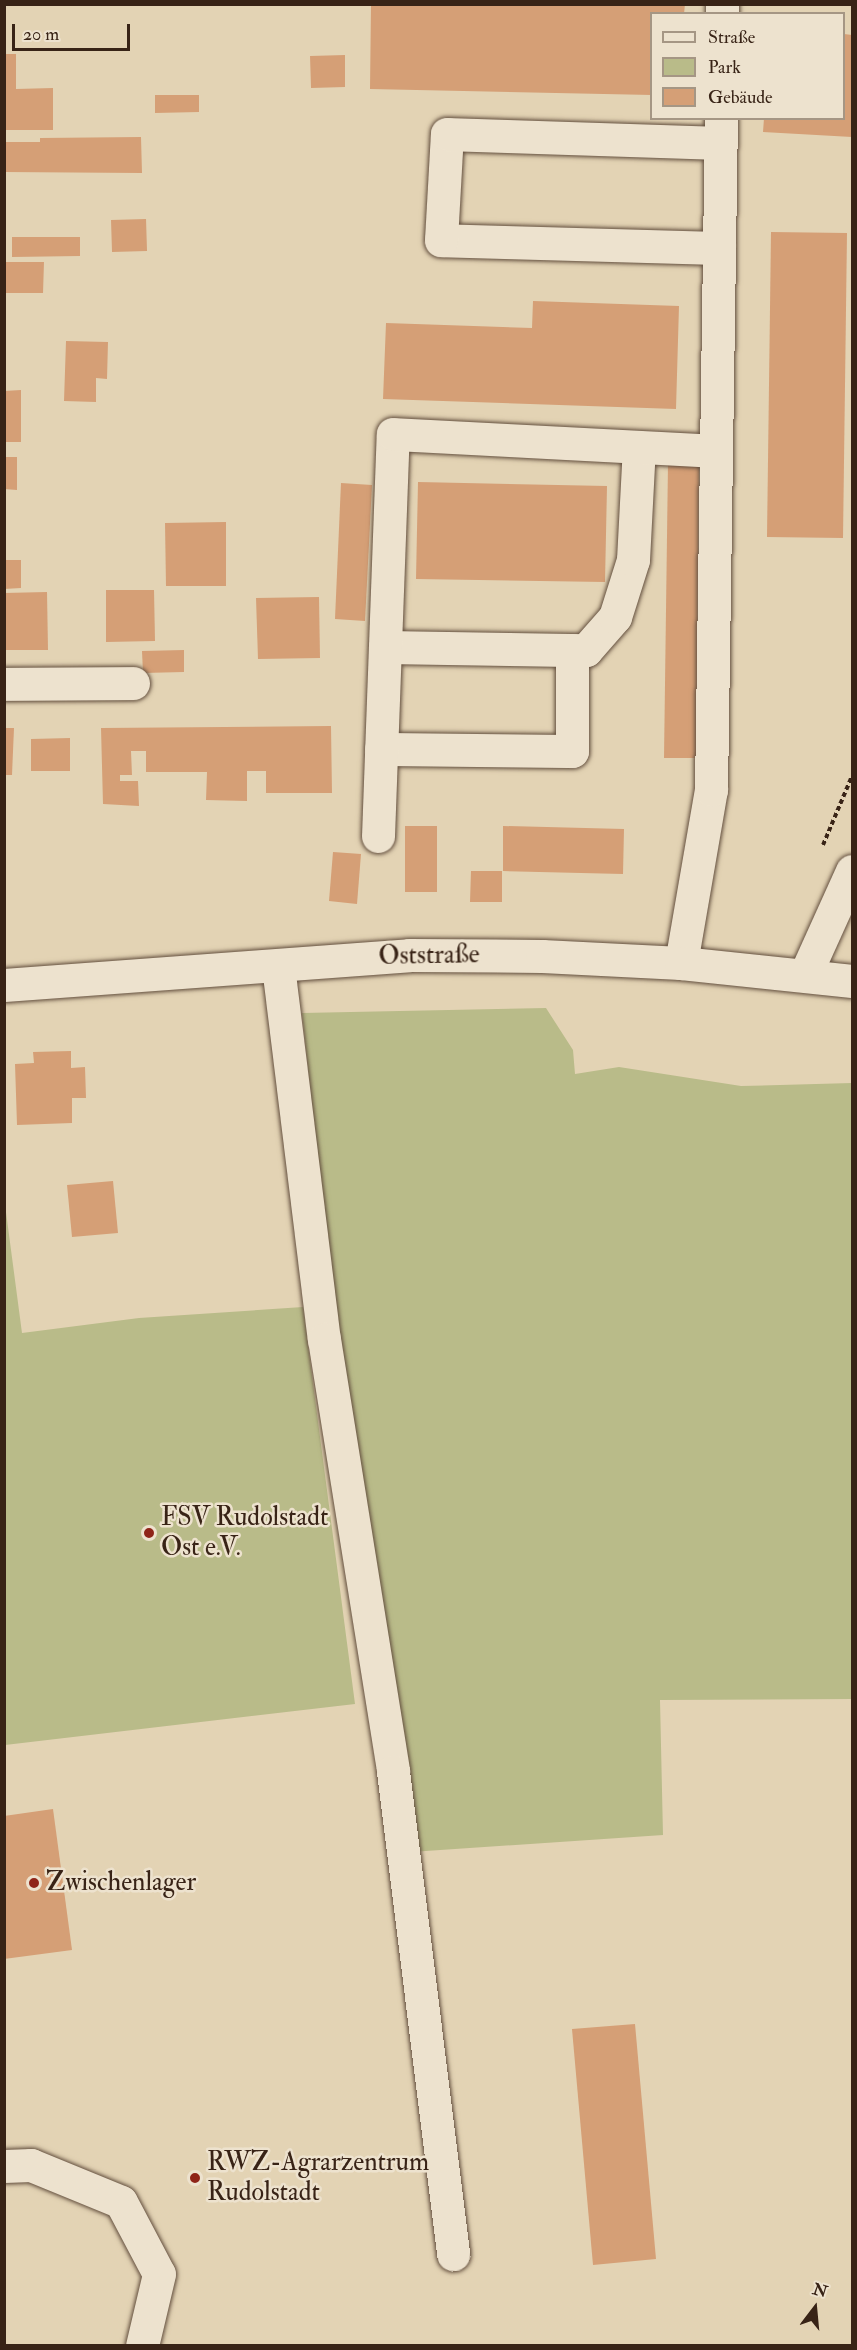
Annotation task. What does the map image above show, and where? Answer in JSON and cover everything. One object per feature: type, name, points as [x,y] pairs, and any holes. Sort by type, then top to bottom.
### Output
[{"type":"street","points":[[681,963],[711,790],[719,248],[720,131],[447,134],[441,240],[719,248]]},
{"type":"street","points":[[378,836],[393,434],[716,451]]},
{"type":"street","points":[[385,647],[586,650],[615,616],[633,560],[639,447]]},
{"type":"street","points":[[381,749],[572,751],[572,650]]},
{"type":"street","points":[[4,684],[133,683]]},
{"type":"street","points":[[805,975],[848,881]]},
{"type":"street","name":"Oststraße","points":[[4,985],[409,955],[542,956],[681,963],[852,981]]},
{"type":"street","points":[[278,966],[324,1339],[393,1771],[453,2254]]},
{"type":"street","points":[[4,2166],[32,2165],[121,2202],[159,2274],[142,2346]]},
{"type":"path","points":[[848,881],[822,848],[852,776]]},
{"type":"green space","points":[[546,1008],[573,1050],[575,1074],[619,1067],[741,1086],[852,1083],[852,1699],[660,1700],[663,1835],[411,1852],[350,1451],[302,1013]]},
{"type":"green space","name":"FSV Rudolstadt Ost e.V.","points":[[4,1197],[22,1333],[139,1318],[303,1307],[355,1704],[5,1745]]},
{"type":"building","points":[[371,4],[685,4],[684,12],[650,12],[650,95],[370,89]]},
{"type":"building","points":[[845,34],[852,35],[852,137],[763,132],[764,120],[845,120]]},
{"type":"building","points":[[4,54],[16,54],[16,89],[53,88],[53,130],[4,130]]},
{"type":"building","points":[[345,55],[345,87],[311,88],[310,56]]},
{"type":"building","points":[[155,95],[199,95],[199,112],[155,113]]},
{"type":"building","points":[[141,137],[142,173],[4,172],[4,142],[40,142],[40,138]]},
{"type":"building","points":[[146,219],[147,251],[112,252],[111,220]]},
{"type":"building","points":[[771,232],[847,233],[843,538],[767,537]]},
{"type":"building","points":[[12,237],[80,237],[80,256],[12,257]]},
{"type":"building","points":[[4,262],[44,262],[43,293],[4,293]]},
{"type":"building","points":[[533,301],[679,306],[676,409],[383,399],[386,323],[532,328]]},
{"type":"building","points":[[66,341],[108,342],[107,379],[96,378],[96,402],[64,401]]},
{"type":"building","points":[[21,390],[21,442],[4,442],[4,391]]},
{"type":"building","points":[[4,457],[17,457],[17,490],[4,489]]},
{"type":"building","points":[[668,463],[699,463],[696,758],[664,758]]},
{"type":"building","points":[[418,482],[607,486],[605,582],[416,579]]},
{"type":"building","points":[[341,483],[372,485],[365,621],[335,619]]},
{"type":"building","points":[[226,522],[226,586],[166,586],[165,523]]},
{"type":"building","points":[[4,560],[21,560],[21,588],[4,589]]},
{"type":"building","points":[[106,590],[154,590],[155,641],[106,642]]},
{"type":"building","points":[[47,592],[48,650],[4,650],[4,593]]},
{"type":"building","points":[[319,597],[320,658],[258,659],[256,598]]},
{"type":"building","points":[[184,650],[184,672],[143,673],[142,651]]},
{"type":"building","points":[[331,726],[332,793],[266,793],[266,771],[247,771],[247,801],[206,800],[207,772],[146,772],[146,751],[131,751],[132,775],[120,775],[120,781],[138,781],[139,806],[103,804],[101,728]]},
{"type":"building","points":[[4,728],[14,728],[12,775],[4,775]]},
{"type":"building","points":[[70,738],[70,771],[31,771],[31,739]]},
{"type":"building","points":[[405,826],[437,826],[437,892],[405,892]]},
{"type":"building","points":[[503,826],[624,829],[623,874],[503,871]]},
{"type":"building","points":[[333,852],[361,854],[357,904],[329,901]]},
{"type":"building","points":[[471,871],[502,871],[502,902],[470,902]]},
{"type":"building","points":[[71,1051],[71,1068],[85,1067],[86,1098],[72,1098],[72,1123],[17,1125],[15,1064],[34,1063],[33,1052]]},
{"type":"building","points":[[113,1181],[118,1233],[72,1237],[67,1185]]},
{"type":"building","name":"Zwischenlager","points":[[53,1809],[72,1950],[4,1959],[4,1816]]},
{"type":"building","points":[[635,2024],[656,2259],[593,2265],[572,2029]]},
{"type":"place","name":"FSV Rudolstadt Ost e.V.","points":[[149,1533]]},
{"type":"place","name":"Zwischenlager","points":[[34,1883]]},
{"type":"place","name":"RWZ-Agrarzentrum Rudolstadt","points":[[195,2178]]}]
